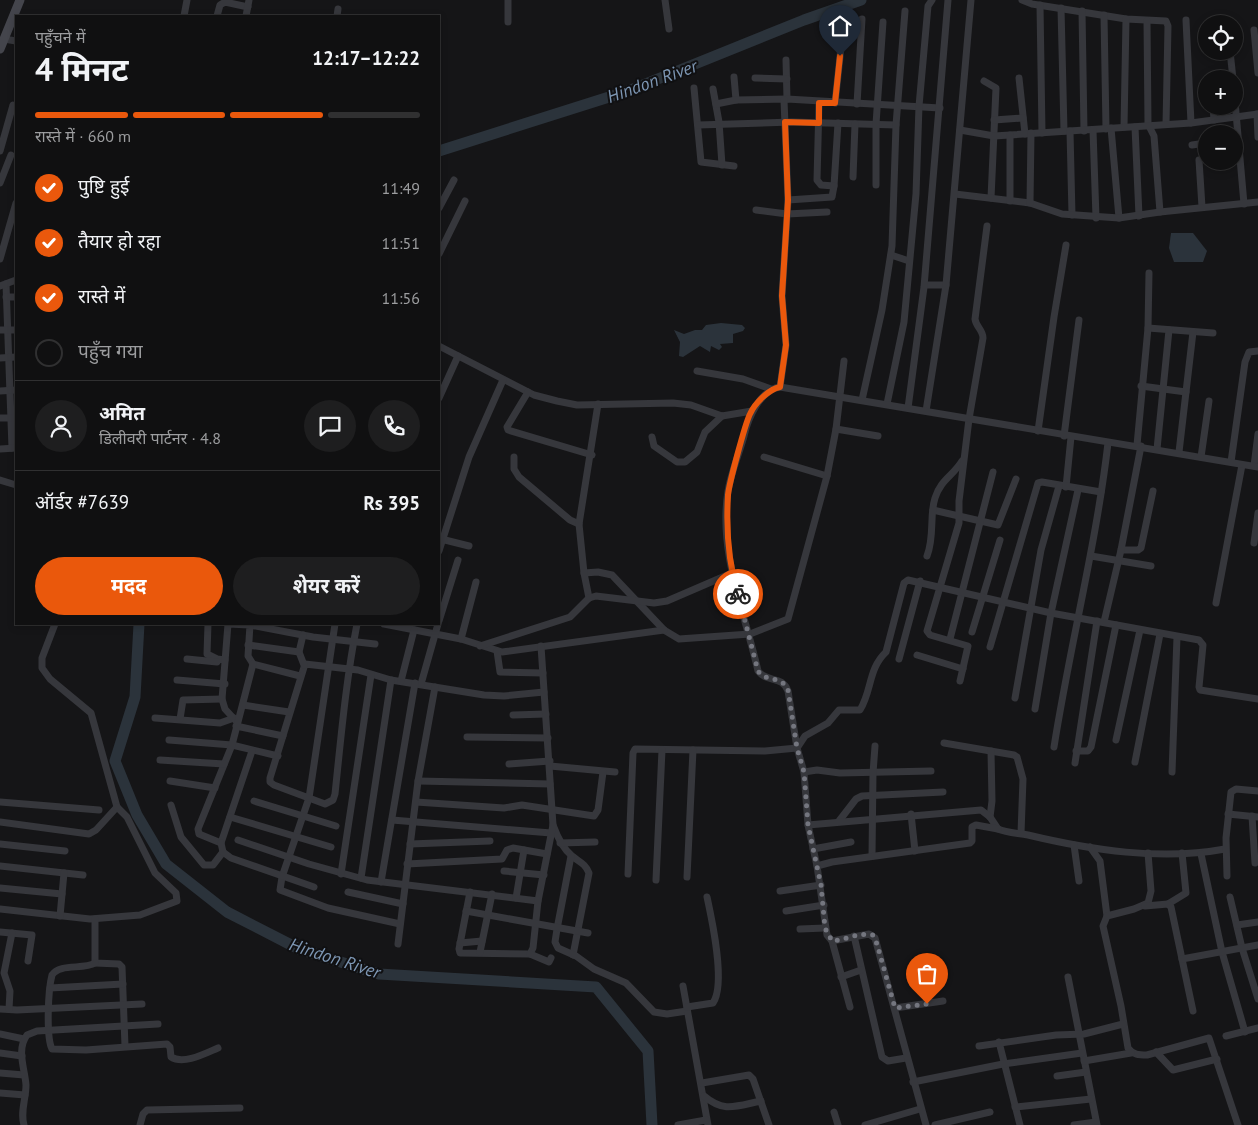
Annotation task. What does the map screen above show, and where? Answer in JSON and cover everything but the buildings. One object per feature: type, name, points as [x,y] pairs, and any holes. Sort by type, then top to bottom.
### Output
[{"type":"street","points":[[0,49],[20,0]]},
{"type":"street","points":[[184,15],[187,0]]},
{"type":"street","points":[[508,0],[508,22]]},
{"type":"street","points":[[665,0],[669,29]]},
{"type":"street","points":[[887,404],[904,322],[916,194],[919,106],[928,6],[932,0]]},
{"type":"street","points":[[908,408],[924,284],[948,0]]},
{"type":"street","points":[[926,411],[946,285],[971,0]]},
{"type":"street","points":[[1022,0],[1040,5],[1126,19],[1162,20],[1167,23],[1166,124]]},
{"type":"street","points":[[217,15],[220,5],[224,2],[249,4]]},
{"type":"street","points":[[1040,5],[1042,132]]},
{"type":"street","points":[[1062,8],[1072,215]]},
{"type":"street","points":[[862,400],[882,310],[891,255],[896,125],[905,11]]},
{"type":"street","points":[[1082,11],[1084,130]]},
{"type":"street","points":[[1104,15],[1109,129],[1119,218]]},
{"type":"street","points":[[858,104],[862,19]]},
{"type":"street","points":[[1124,127],[1126,19]]},
{"type":"street","points":[[1186,20],[1190,123]]},
{"type":"street","points":[[1147,21],[1148,124],[1154,136],[1160,212]]},
{"type":"street","points":[[876,185],[876,124],[879,104],[882,22]]},
{"type":"street","points":[[835,103],[843,29]]},
{"type":"street","points":[[1254,30],[1258,73]]},
{"type":"street","points":[[4,39],[15,41]]},
{"type":"street","points":[[780,387],[786,345],[782,296],[788,200],[785,122],[786,60]]},
{"type":"street","points":[[734,77],[736,100]]},
{"type":"street","points":[[755,78],[787,79]]},
{"type":"street","points":[[1019,78],[1023,118],[1028,134],[1030,203]]},
{"type":"street","points":[[984,81],[996,87],[991,198]]},
{"type":"street","points":[[694,88],[701,162],[734,166]]},
{"type":"street","points":[[713,89],[719,122],[722,166]]},
{"type":"street","points":[[716,104],[736,100],[785,99],[819,103],[940,108]]},
{"type":"street","points":[[819,103],[817,183],[834,186]]},
{"type":"street","points":[[0,183],[14,156],[0,151],[13,105]]},
{"type":"street","points":[[960,130],[994,136],[1109,129],[1148,124],[1190,123],[1257,114],[1258,138]]},
{"type":"street","points":[[1214,115],[1214,120]]},
{"type":"street","points":[[1236,116],[1236,125]]},
{"type":"street","points":[[994,120],[1023,118]]},
{"type":"street","points":[[698,125],[719,122],[785,122],[896,125]]},
{"type":"street","points":[[788,200],[832,197],[838,123]]},
{"type":"street","points":[[853,177],[855,124]]},
{"type":"street","points":[[1135,126],[1139,216]]},
{"type":"street","points":[[1093,130],[1096,218]]},
{"type":"street","points":[[1010,135],[1010,200]]},
{"type":"street","points":[[1192,145],[1198,144]]},
{"type":"street","points":[[1200,170],[1202,207]]},
{"type":"street","points":[[1240,170],[1244,204]]},
{"type":"street","points":[[440,206],[454,180]]},
{"type":"street","points":[[955,194],[1030,203],[1072,215],[1096,218],[1119,218],[1258,202]]},
{"type":"street","points":[[440,252],[464,201]]},
{"type":"street","points":[[756,210],[787,214],[828,212]]},
{"type":"street","points":[[0,257],[14,216]]},
{"type":"street","points":[[960,681],[968,646],[950,639],[930,635],[927,631],[957,530],[969,419],[983,338],[981,329],[975,319],[987,226]]},
{"type":"street","points":[[1038,431],[1066,245]]},
{"type":"street","points":[[891,255],[909,261]]},
{"type":"street","points":[[1075,763],[1100,621],[1119,561],[1139,446],[1141,386],[1148,328],[1149,273]]},
{"type":"street","points":[[0,448],[14,448],[13,390],[4,357],[6,297],[3,285],[15,280]]},
{"type":"street","points":[[924,284],[946,285]]},
{"type":"street","points":[[6,297],[15,297]]},
{"type":"street","points":[[1015,698],[1040,550],[1062,487],[1079,320]]},
{"type":"street","points":[[1148,328],[1213,333]]},
{"type":"street","points":[[1157,448],[1165,389],[1169,330]]},
{"type":"street","points":[[1179,452],[1193,332]]},
{"type":"street","points":[[440,347],[528,392],[568,404],[673,403],[691,405],[722,416],[752,411]]},
{"type":"street","points":[[1231,462],[1244,362],[1248,352],[1258,351]]},
{"type":"street","points":[[440,396],[458,356]]},
{"type":"street","points":[[584,574],[598,572],[612,576],[627,589],[636,602],[664,630],[679,639],[750,634],[784,622],[791,615],[827,476],[836,429],[844,361]]},
{"type":"street","points":[[697,371],[743,379],[771,389],[780,387],[840,396],[1108,443],[1157,448],[1256,467],[1258,434]]},
{"type":"street","points":[[469,546],[441,539],[469,457],[503,380]]},
{"type":"street","points":[[1141,386],[1186,392]]},
{"type":"street","points":[[771,389],[752,411],[728,493],[728,534],[732,573],[750,634],[758,671],[767,679],[780,680],[785,684],[797,748],[804,772],[808,825],[821,885],[825,928],[832,941],[850,1007]]},
{"type":"street","points":[[0,391],[13,390]]},
{"type":"street","points":[[528,392],[507,427],[508,430],[592,455]]},
{"type":"street","points":[[1201,457],[1209,401]]},
{"type":"street","points":[[589,598],[584,574],[579,524],[592,455],[598,404]]},
{"type":"street","points":[[652,437],[654,446],[677,462],[685,462],[698,452],[705,432],[722,416]]},
{"type":"street","points":[[0,418],[14,418]]},
{"type":"street","points":[[836,429],[878,436]]},
{"type":"street","points":[[1054,747],[1076,617],[1091,556],[1108,443]]},
{"type":"street","points":[[514,457],[514,469],[518,477],[570,520],[579,524]]},
{"type":"street","points":[[764,457],[827,476]]},
{"type":"street","points":[[927,556],[932,540],[932,510],[937,492],[945,478],[958,469],[964,459]]},
{"type":"street","points":[[1216,603],[1242,465]]},
{"type":"street","points":[[950,639],[993,472]]},
{"type":"street","points":[[932,510],[996,525],[1000,524],[1016,479]]},
{"type":"street","points":[[0,480],[15,484]]},
{"type":"street","points":[[990,647],[1038,483],[1042,482],[1078,490],[1101,492]]},
{"type":"street","points":[[1035,709],[1051,613],[1078,490]]},
{"type":"street","points":[[1121,550],[1141,548],[1153,492]]},
{"type":"street","points":[[1254,543],[1258,513]]},
{"type":"street","points":[[972,632],[1000,540]]},
{"type":"street","points":[[1091,556],[1151,566]]},
{"type":"street","points":[[440,616],[458,560]]},
{"type":"street","points":[[480,646],[570,617],[589,598],[602,596],[654,603],[667,600],[732,573]]},
{"type":"street","points":[[797,748],[805,736],[828,722],[839,710],[860,710],[871,674],[880,657],[886,652],[904,583],[908,580],[920,581],[1002,603],[1202,642],[1200,690],[1258,699]]},
{"type":"street","points":[[899,659],[920,581]]},
{"type":"street","points":[[461,639],[476,582]]},
{"type":"street","points":[[1076,750],[1088,751],[1092,747],[1116,624]]},
{"type":"street","points":[[0,822],[89,834],[96,830],[117,807],[118,803],[91,713],[50,679],[42,668],[42,658],[55,625]]},
{"type":"street","points":[[208,625],[208,654],[225,661]]},
{"type":"street","points":[[228,625],[225,684],[222,700],[225,709],[236,722]]},
{"type":"street","points":[[221,843],[198,831],[232,745],[236,722],[243,705],[252,664],[249,660],[248,645],[250,625],[303,635],[375,644]]},
{"type":"street","points":[[334,625],[330,668],[309,798],[280,886],[283,892],[328,908],[400,924]]},
{"type":"street","points":[[303,635],[299,652],[304,665],[270,782],[325,804],[333,800],[357,625]]},
{"type":"street","points":[[395,625],[461,639],[498,651],[513,651],[664,630]]},
{"type":"street","points":[[381,882],[418,684],[437,625]]},
{"type":"street","points":[[401,681],[412,628]]},
{"type":"street","points":[[1116,740],[1140,630]]},
{"type":"street","points":[[1135,762],[1160,634]]},
{"type":"street","points":[[1172,772],[1177,637]]},
{"type":"street","points":[[248,645],[299,652]]},
{"type":"street","points":[[530,954],[533,948],[538,902],[552,825],[550,763],[541,646]]},
{"type":"street","points":[[498,651],[500,672],[543,673]]},
{"type":"street","points":[[917,655],[963,669]]},
{"type":"street","points":[[187,659],[225,661]]},
{"type":"street","points":[[252,664],[300,676]]},
{"type":"street","points":[[304,665],[350,669],[391,680],[494,696],[544,692]]},
{"type":"street","points":[[341,874],[371,675]]},
{"type":"street","points":[[177,680],[225,684]]},
{"type":"street","points":[[361,878],[391,680]]},
{"type":"street","points":[[398,944],[418,781],[434,686]]},
{"type":"street","points":[[180,720],[184,700],[222,700]]},
{"type":"street","points":[[243,705],[289,712]]},
{"type":"street","points":[[513,715],[546,714]]},
{"type":"street","points":[[154,718],[236,722],[283,736]]},
{"type":"street","points":[[467,737],[548,738]]},
{"type":"street","points":[[169,740],[232,745],[278,756]]},
{"type":"street","points":[[944,743],[1014,755],[1019,760],[1023,779],[1021,833]]},
{"type":"street","points":[[872,856],[872,773],[875,746]]},
{"type":"street","points":[[628,874],[633,753],[635,749],[765,751],[797,748]]},
{"type":"street","points":[[252,750],[221,843],[223,852],[231,858],[314,887]]},
{"type":"street","points":[[656,880],[662,750]]},
{"type":"street","points":[[687,877],[693,750]]},
{"type":"street","points":[[990,817],[992,801],[991,751]]},
{"type":"street","points":[[160,760],[224,764]]},
{"type":"street","points":[[509,764],[550,763],[603,772],[615,772]]},
{"type":"street","points":[[804,772],[818,770],[840,773],[931,771]]},
{"type":"street","points":[[416,802],[504,808],[522,805],[552,808],[591,816],[596,815],[603,772]]},
{"type":"street","points":[[170,781],[215,788]]},
{"type":"street","points":[[418,781],[550,784]]},
{"type":"street","points":[[1227,876],[1225,849],[1228,814],[1233,790],[1258,791]]},
{"type":"street","points":[[839,821],[856,799],[872,795],[943,792]]},
{"type":"street","points":[[254,801],[336,826]]},
{"type":"street","points":[[0,802],[99,810]]},
{"type":"street","points":[[170,805],[181,837],[204,865],[213,864],[223,852]]},
{"type":"street","points":[[0,909],[96,918],[140,915],[178,899],[176,893],[155,873],[127,816],[117,807]]},
{"type":"street","points":[[808,825],[911,814],[981,810],[990,817],[998,829]]},
{"type":"street","points":[[911,814],[915,851]]},
{"type":"street","points":[[1228,814],[1255,816],[1255,863]]},
{"type":"street","points":[[230,817],[331,848]]},
{"type":"street","points":[[392,820],[414,823],[514,828],[551,833]]},
{"type":"street","points":[[552,825],[560,843],[571,856],[583,864],[589,873],[573,955]]},
{"type":"street","points":[[817,866],[971,842],[972,827],[976,825],[1074,845],[1148,853],[1201,854],[1225,849]]},
{"type":"street","points":[[238,840],[341,874],[381,882],[492,894],[538,902]]},
{"type":"street","points":[[410,844],[490,841]]},
{"type":"street","points":[[560,843],[595,842]]},
{"type":"street","points":[[814,849],[851,842]]},
{"type":"street","points":[[0,844],[65,851]]},
{"type":"street","points":[[1074,845],[1079,882]]},
{"type":"street","points":[[1090,847],[1100,861],[1106,916],[1104,926],[1128,1048],[1131,1053]]},
{"type":"street","points":[[407,864],[502,859],[510,848],[547,854]]},
{"type":"street","points":[[516,898],[524,850]]},
{"type":"street","points":[[1145,906],[1148,903],[1151,891],[1148,853]]},
{"type":"street","points":[[1106,916],[1145,906],[1168,904],[1186,893],[1182,853]]},
{"type":"street","points":[[1201,854],[1222,952],[1245,1032]]},
{"type":"street","points":[[571,856],[557,929],[556,946],[594,969],[626,983],[656,1013],[666,1014],[713,1003],[717,996],[718,954],[707,898]]},
{"type":"street","points":[[0,866],[83,874]]},
{"type":"street","points":[[504,870],[544,875]]},
{"type":"street","points":[[60,916],[64,873]]},
{"type":"street","points":[[780,891],[821,885]]},
{"type":"street","points":[[0,888],[62,894]]},
{"type":"street","points":[[348,892],[403,904]]},
{"type":"street","points":[[470,892],[460,952],[530,954],[549,962],[551,958]]},
{"type":"street","points":[[480,952],[486,915],[492,894]]},
{"type":"street","points":[[1230,897],[1242,948],[1258,999]]},
{"type":"street","points":[[1168,904],[1172,910],[1193,1011]]},
{"type":"street","points":[[786,911],[824,905]]},
{"type":"street","points":[[466,911],[557,929],[588,933]]},
{"type":"street","points":[[95,963],[96,918]]},
{"type":"street","points":[[1237,926],[1258,922]]},
{"type":"street","points":[[800,929],[825,928]]},
{"type":"street","points":[[0,932],[32,936],[28,961]]},
{"type":"street","points":[[9,1009],[10,991],[4,973],[12,933]]},
{"type":"street","points":[[832,941],[868,934],[875,937],[895,1008],[906,1058],[926,1125]]},
{"type":"street","points":[[854,936],[882,1057],[888,1061],[906,1058]]},
{"type":"street","points":[[460,943],[482,941]]},
{"type":"street","points":[[1182,958],[1258,944]]},
{"type":"street","points":[[125,1046],[121,965],[95,963],[54,972],[50,988],[50,1043],[53,1050],[167,1044],[175,1060],[199,1056],[218,1048]]},
{"type":"street","points":[[841,977],[861,970]]},
{"type":"street","points":[[1068,977],[1097,1123],[1074,1125]]},
{"type":"street","points":[[50,988],[123,984]]},
{"type":"street","points":[[678,1125],[707,1122],[702,1083],[683,986]]},
{"type":"street","points":[[895,1008],[943,1002]]},
{"type":"street","points":[[0,1009],[142,1004]]},
{"type":"street","points":[[24,1125],[25,1095],[22,1056],[24,1039],[31,1032],[158,1024]]},
{"type":"street","points":[[979,1046],[999,1042],[1079,1035],[1123,1024]]},
{"type":"street","points":[[1226,1036],[1258,1028]]},
{"type":"street","points":[[0,1034],[24,1039]]},
{"type":"street","points":[[1084,1061],[1131,1053],[1137,1055],[1156,1052],[1206,1037],[1212,1040],[1238,1125]]},
{"type":"street","points":[[999,1042],[1020,1125]]},
{"type":"street","points":[[1156,1052],[1173,1070],[1217,1059]]},
{"type":"street","points":[[0,1053],[22,1056]]},
{"type":"street","points":[[913,1082],[1004,1064],[1082,1053]]},
{"type":"street","points":[[1057,1076],[1086,1072]]},
{"type":"street","points":[[0,1073],[24,1076]]},
{"type":"street","points":[[702,1083],[749,1075],[753,1079],[769,1125]]},
{"type":"street","points":[[0,1093],[25,1095]]},
{"type":"street","points":[[704,1096],[714,1104],[726,1108],[761,1101]]},
{"type":"street","points":[[1015,1107],[1091,1098]]},
{"type":"street","points":[[140,1125],[143,1114],[148,1110],[240,1108]]},
{"type":"street","points":[[865,1125],[920,1109]]},
{"type":"street","points":[[834,1112],[838,1125]]},
{"type":"street","points":[[935,1125],[990,1112]]},
{"type":"shaded area","points":[[1171,233],[1193,233],[1207,251],[1203,262],[1174,262],[1169,248]]},
{"type":"shaded area","points":[[721,323],[742,325],[745,328],[743,331],[733,334],[733,343],[720,344],[722,347],[719,350],[711,346],[710,352],[700,346],[683,357],[679,356],[680,342],[674,330],[684,334],[695,330],[702,330],[706,325]]},
{"type":"waterway","name":"Hindon River","points":[[440,151],[628,91],[804,20],[861,0]]},
{"type":"waterway","name":"Hindon River","points":[[139,625],[135,697],[115,761],[137,815],[166,864],[227,912],[299,949],[379,974],[596,987],[648,1051],[652,1125]]},
{"type":"way so far","points":[[738,594],[750,634],[758,671],[767,679],[780,680],[788,690],[797,748],[804,772],[808,825],[824,905],[825,928],[829,939],[837,941],[854,936],[873,935],[895,1008],[927,1004]]},
{"type":"route","points":[[738,594],[732,573],[728,544],[728,493],[749,416],[769,390],[780,387],[786,351],[782,296],[788,200],[785,122],[819,123],[819,103],[835,103],[840,56]]}]
